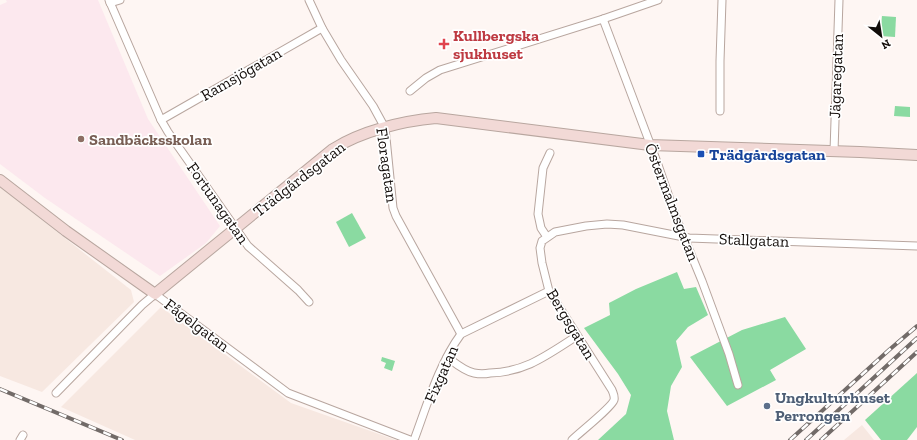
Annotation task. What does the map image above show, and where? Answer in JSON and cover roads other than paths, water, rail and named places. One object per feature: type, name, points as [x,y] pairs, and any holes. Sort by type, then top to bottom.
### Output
[{"type":"street","points":[[110,2],[120,0]]},
{"type":"street","name":"Floragatan","points":[[309,0],[322,28],[341,60],[373,106],[385,128],[393,208],[460,334]]},
{"type":"street","points":[[410,91],[426,78],[440,70],[603,19],[658,0]]},
{"type":"street","points":[[720,111],[722,0]]},
{"type":"street","name":"Jägaregatan","points":[[834,151],[839,0]]},
{"type":"street","name":"Fortunagatan","points":[[110,2],[161,120],[248,246],[298,290],[309,302]]},
{"type":"street","name":"Östermalmsgatan","points":[[603,19],[684,237],[702,280],[729,354],[738,385]]},
{"type":"street","name":"Ramsjögatan","points":[[161,120],[322,28]]},
{"type":"street","name":"Trädgårdsgatan","points":[[56,392],[142,305],[236,230],[333,149],[351,138],[412,120],[436,118],[650,145],[917,155]]},
{"type":"street","points":[[547,237],[541,228],[538,214],[543,168],[550,153]]},
{"type":"street","name":"Fågelgatan","points":[[0,180],[72,236],[155,294],[288,393],[410,440]]},
{"type":"street","name":"Stallgatan","points":[[547,237],[555,232],[570,228],[607,224],[623,225],[684,237],[917,246]]},
{"type":"street","name":"Bergsgatan","points":[[547,237],[542,241],[540,248],[549,291],[612,390],[614,396],[614,400],[608,408],[572,440]]},
{"type":"street","name":"Fixgatan","points":[[414,440],[447,357],[460,334],[549,291]]},
{"type":"street","points":[[447,357],[472,373],[497,373],[512,371],[538,361],[577,336]]},
{"type":"railway","points":[[790,440],[917,326]]},
{"type":"railway","points":[[806,440],[917,338]]},
{"type":"railway","points":[[821,440],[917,352]]},
{"type":"railway","points":[[0,389],[122,440]]},
{"type":"place","name":"Kullbergska sjukhuset","points":[[444,44]]},
{"type":"place","name":"Sandbäcksskolan","points":[[81,139]]},
{"type":"place","name":"Trädgårdsgatan","points":[[701,154]]},
{"type":"place","name":"Ungkulturhuset Perrongen","points":[[767,406]]}]
